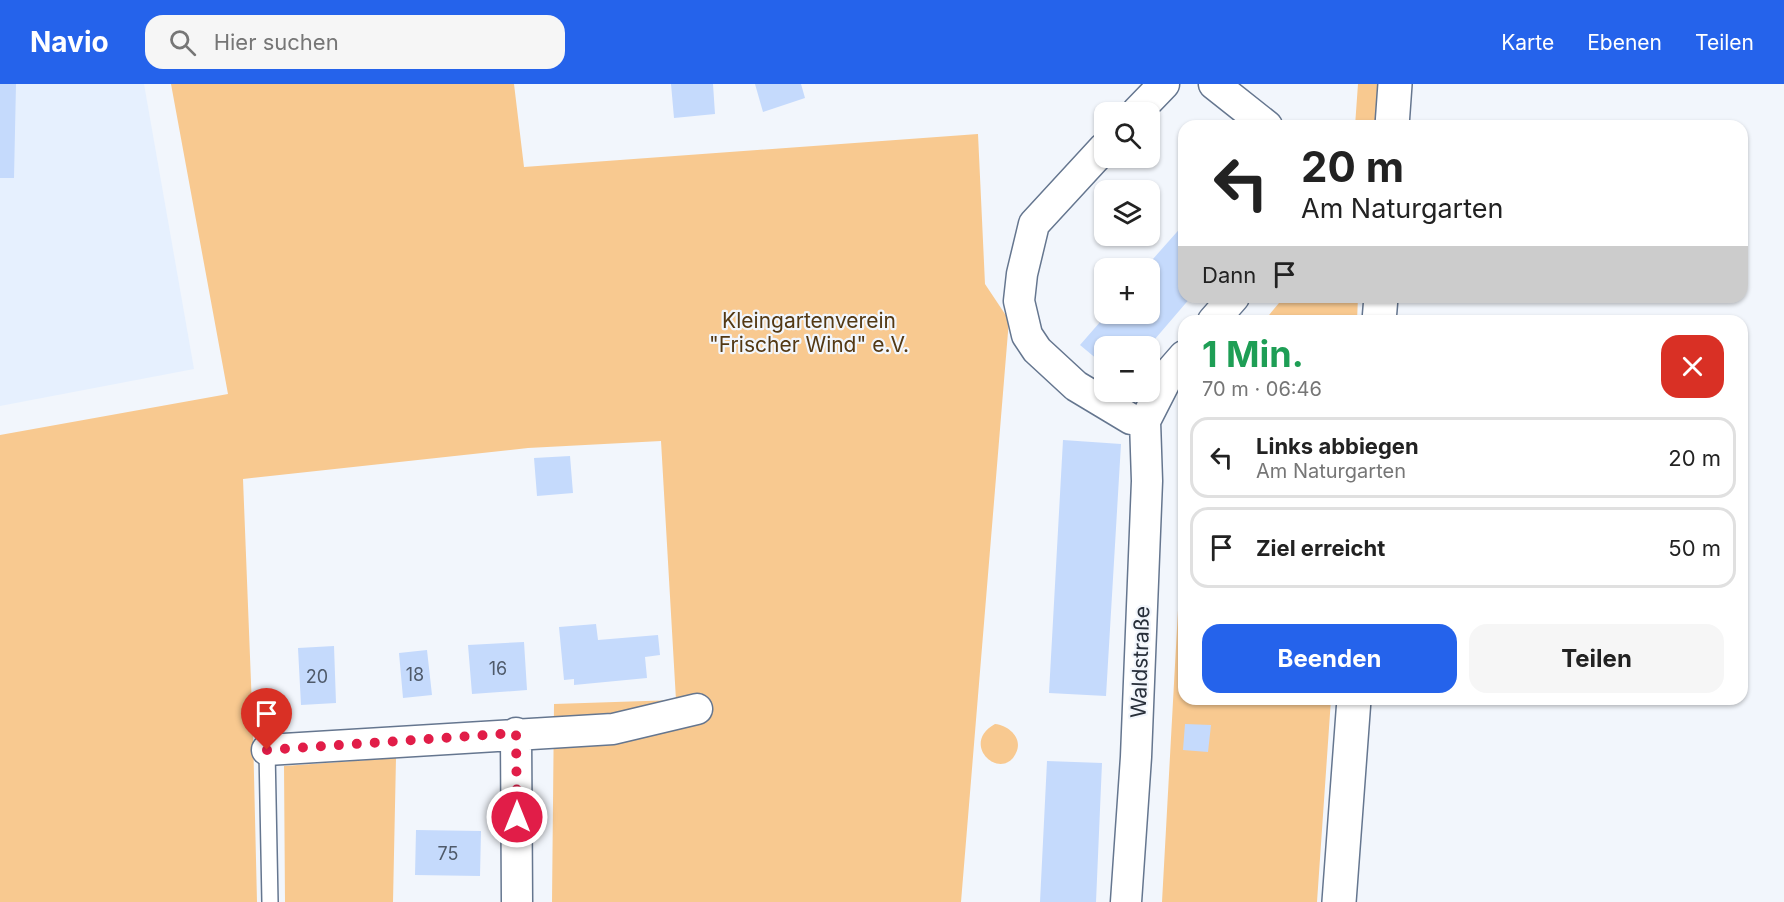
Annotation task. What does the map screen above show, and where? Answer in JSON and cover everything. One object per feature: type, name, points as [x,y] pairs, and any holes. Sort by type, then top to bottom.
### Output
[{"type":"main road","points":[[1392,120],[1395,84]]},
{"type":"main road","points":[[1339,902],[1354,705]]},
{"type":"street","points":[[1147,102],[1164,84]]},
{"type":"street","points":[[1214,84],[1259,120]]},
{"type":"street","points":[[1094,159],[1034,224],[1022,274],[1019,301],[1027,335],[1037,350],[1076,386],[1131,419],[1145,421]]},
{"type":"street","points":[[1218,315],[1229,303]]},
{"type":"street","name":"Waldstraße","points":[[1126,902],[1136,745],[1147,481],[1145,421],[1170,372],[1178,363]]},
{"type":"street","points":[[267,750],[516,733],[613,729],[697,709]]},
{"type":"street","points":[[516,733],[517,902]]},
{"type":"lane","points":[[267,750],[270,902]]},
{"type":"shaded area","points":[[0,84],[144,84],[194,369],[0,406]]},
{"type":"green space","name":"Kleingartenverein \"Frischer Wind\" e.V.","points":[[171,84],[514,84],[524,167],[978,134],[985,284],[1009,320],[961,902],[552,902],[554,704],[676,700],[661,441],[528,448],[243,479],[257,902],[0,902],[0,435],[228,394]]},
{"type":"green space","points":[[1358,84],[1378,84],[1375,120],[1355,120]]},
{"type":"green space","points":[[1279,303],[1358,303],[1357,315],[1269,315]]},
{"type":"green space","points":[[1178,610],[1178,705],[1331,705],[1317,902],[1162,902]]},
{"type":"green space","points":[[995,724],[1011,731],[1017,740],[1017,752],[1006,763],[998,764],[991,761],[981,748],[981,740],[985,732]]},
{"type":"green space","points":[[396,758],[393,902],[285,902],[284,766]]},
{"type":"building","points":[[0,84],[16,84],[14,178],[0,178]]},
{"type":"building","points":[[671,84],[713,84],[715,114],[674,118]]},
{"type":"building","points":[[755,84],[801,84],[805,98],[763,112]]},
{"type":"building","points":[[1178,231],[1178,303],[1186,303],[1158,336],[1094,336],[1094,357],[1080,345],[1098,324],[1160,324],[1160,258],[1154,258]]},
{"type":"building","points":[[1063,440],[1121,444],[1106,696],[1049,693]]},
{"type":"building","points":[[570,456],[573,493],[537,496],[534,458]]},
{"type":"building","points":[[596,624],[598,640],[658,635],[660,655],[645,657],[647,678],[574,685],[574,679],[564,680],[559,627]]},
{"type":"building","points":[[524,642],[527,690],[472,694],[468,645]]},
{"type":"building","points":[[334,646],[336,703],[301,705],[298,648]]},
{"type":"building","points":[[427,650],[432,695],[403,698],[399,653]]},
{"type":"building","points":[[1185,724],[1211,725],[1208,752],[1183,750]]},
{"type":"building","points":[[1047,761],[1102,763],[1096,902],[1040,902]]},
{"type":"building","points":[[416,830],[481,831],[480,876],[415,875]]},
{"type":"route","points":[[267,750],[516,733],[517,817]]}]
